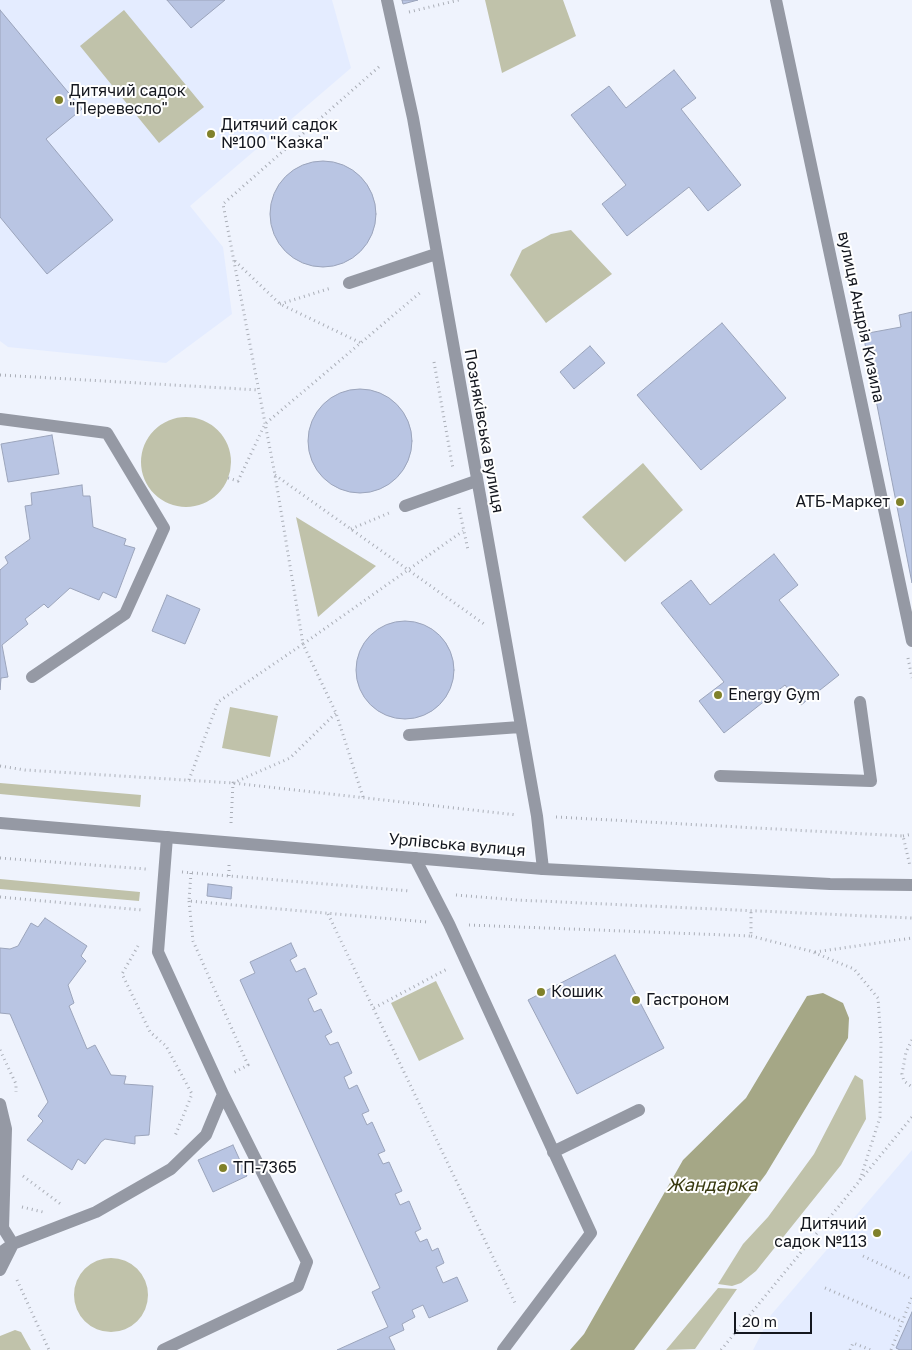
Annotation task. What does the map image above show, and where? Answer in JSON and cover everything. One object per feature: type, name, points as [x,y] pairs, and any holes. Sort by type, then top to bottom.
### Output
[{"type":"street","name":"Позняківська вулиця","points":[[388,0],[413,118],[536,816],[543,869]]},
{"type":"street","name":"вулиця Андрія Кизила","points":[[776,0],[912,641]]},
{"type":"street","points":[[348,283],[436,254]]},
{"type":"street","points":[[0,419],[107,433],[164,528],[125,614],[32,678]]},
{"type":"street","points":[[405,506],[476,481]]},
{"type":"street","points":[[720,776],[871,781],[860,702]]},
{"type":"street","points":[[409,735],[520,727]]},
{"type":"street","name":"Урлівська вулиця","points":[[0,823],[543,869],[830,884],[912,885]]},
{"type":"street","points":[[163,1350],[298,1286],[308,1262],[216,1081],[158,952],[167,837]]},
{"type":"street","points":[[415,858],[449,924],[591,1233],[503,1350]]},
{"type":"street","points":[[0,1253],[13,1244],[96,1212],[171,1169],[206,1135],[223,1094]]},
{"type":"street","points":[[0,1104],[3,1129],[3,1228],[13,1244]]},
{"type":"street","points":[[553,1152],[639,1110]]},
{"type":"street","points":[[0,1270],[13,1244]]},
{"type":"path","points":[[391,16],[460,0]]},
{"type":"path","points":[[363,797],[336,714],[303,644],[275,475],[223,204],[383,64]]},
{"type":"path","points":[[234,260],[280,304],[361,343]]},
{"type":"path","points":[[280,304],[348,283]]},
{"type":"path","points":[[228,478],[238,481],[265,424],[422,291]]},
{"type":"path","points":[[0,375],[259,390]]},
{"type":"path","points":[[275,475],[486,626]]},
{"type":"path","points":[[350,529],[405,506]]},
{"type":"path","points":[[189,780],[218,702],[463,531]]},
{"type":"path","points":[[233,783],[290,758],[336,714]]},
{"type":"path","points":[[0,766],[25,770],[233,783],[536,816],[903,836],[912,834]]},
{"type":"path","points":[[903,836],[910,868]]},
{"type":"path","points":[[149,870],[149,877]]},
{"type":"path","points":[[174,1140],[192,1094],[248,1065],[193,941],[189,901],[191,873]]},
{"type":"path","points":[[0,897],[146,911]]},
{"type":"path","points":[[189,901],[449,924],[751,936],[814,952],[854,968],[878,998],[881,1042],[880,1117],[860,1180]]},
{"type":"path","points":[[751,910],[751,936]]},
{"type":"path","points":[[328,914],[524,1322]]},
{"type":"path","points":[[814,952],[912,938]]},
{"type":"path","points":[[140,944],[122,974],[150,1032],[166,1046],[192,1094]]},
{"type":"path","points":[[374,1008],[465,960]]},
{"type":"path","points":[[912,1040],[906,1052],[902,1074],[904,1081],[912,1086]]},
{"type":"path","points":[[721,1350],[912,1117]]},
{"type":"path","points":[[23,1175],[69,1210]]},
{"type":"path","points":[[14,1205],[43,1212],[52,1211]]},
{"type":"path","points":[[13,1244],[17,1280],[49,1350]]},
{"type":"path","points":[[863,1256],[912,1279]]},
{"type":"path","points":[[825,1288],[901,1322]]},
{"type":"path","points":[[891,1350],[912,1297]]},
{"type":"path","points":[[850,1350],[853,1343],[871,1350]]},
{"type":"path","points":[[725,1350],[726,1344]]},
{"type":"shaded area","name":"Дитячий садок \"Перевесло\"","points":[[0,0],[332,0],[351,68],[190,206],[223,247],[232,314],[166,363],[8,347],[0,341]]},
{"type":"shaded area","points":[[485,0],[563,0],[576,36],[502,73]]},
{"type":"shaded area","points":[[124,10],[204,107],[159,143],[80,46]]},
{"type":"shaded area","points":[[571,230],[612,274],[546,323],[510,275],[522,250],[551,234]]},
{"type":"shaded area","points":[[186,417],[203,420],[218,430],[228,445],[231,462],[228,479],[218,494],[203,504],[186,507],[169,504],[154,494],[144,479],[141,462],[144,445],[154,430],[169,420]]},
{"type":"shaded area","points":[[643,463],[683,510],[625,562],[582,517]]},
{"type":"shaded area","points":[[296,517],[376,566],[318,617]]},
{"type":"shaded area","points":[[230,707],[278,716],[270,757],[222,748]]},
{"type":"shaded area","points":[[0,783],[141,795],[140,807],[0,794]]},
{"type":"shaded area","points":[[0,879],[140,892],[139,901],[0,889]]},
{"type":"shaded area","points":[[436,981],[464,1039],[419,1061],[391,1003]]},
{"type":"shaded area","points":[[855,1075],[863,1080],[866,1119],[841,1165],[756,1271],[741,1283],[732,1286],[718,1284],[743,1244],[768,1217],[814,1154]]},
{"type":"shaded area","name":"Дитячий садок №113","points":[[912,1150],[912,1350],[753,1350],[771,1315]]},
{"type":"shaded area","points":[[104,1258],[118,1258],[132,1264],[142,1274],[148,1288],[146,1309],[132,1326],[118,1332],[104,1332],[90,1326],[80,1316],[74,1302],[74,1288],[80,1274],[90,1264]]},
{"type":"shaded area","points":[[718,1288],[737,1289],[695,1349],[666,1350]]},
{"type":"shaded area","points":[[15,1330],[21,1332],[31,1350],[0,1350],[0,1336]]},
{"type":"water","name":"Жандарка","points":[[823,993],[843,1003],[849,1018],[848,1038],[766,1174],[634,1350],[570,1350],[584,1334],[683,1160],[746,1098],[807,996]]},
{"type":"building","points":[[167,0],[225,0],[191,28]]},
{"type":"building","points":[[402,0],[418,0],[403,4]]},
{"type":"building","points":[[0,10],[82,109],[46,139],[113,220],[47,274],[0,217]]},
{"type":"building","points":[[674,70],[696,98],[681,109],[741,185],[708,211],[689,187],[627,236],[602,204],[626,185],[571,115],[609,86],[626,108]]},
{"type":"building","points":[[323,161],[343,165],[361,176],[372,194],[376,214],[372,234],[361,252],[343,263],[323,267],[303,263],[285,252],[274,234],[270,214],[274,194],[285,176],[303,165]]},
{"type":"building","points":[[912,312],[912,583],[863,334],[901,327],[899,315]]},
{"type":"building","points":[[722,323],[786,398],[701,470],[637,395]]},
{"type":"building","points":[[590,346],[605,363],[574,389],[560,372]]},
{"type":"building","points":[[360,389],[380,393],[389,397],[397,404],[404,412],[408,421],[412,441],[408,461],[404,470],[397,478],[389,485],[380,489],[360,493],[340,489],[331,485],[323,478],[316,470],[312,461],[308,441],[312,421],[316,412],[323,404],[331,397],[340,393]]},
{"type":"building","points":[[52,435],[59,474],[8,482],[1,444]]},
{"type":"building","points":[[82,485],[83,496],[90,496],[93,527],[126,539],[124,545],[135,548],[116,598],[103,592],[99,600],[70,588],[48,608],[44,604],[25,619],[28,624],[2,645],[8,677],[1,678],[0,690],[0,570],[8,563],[5,557],[30,539],[25,506],[32,505],[31,493]]},
{"type":"building","points":[[774,554],[798,585],[779,600],[839,675],[801,705],[785,685],[724,733],[699,701],[724,682],[661,603],[691,580],[710,605]]},
{"type":"building","points":[[167,595],[200,609],[185,644],[152,631]]},
{"type":"building","points":[[405,621],[424,624],[440,635],[451,651],[454,670],[451,689],[440,705],[424,716],[405,719],[386,716],[370,705],[359,689],[356,670],[359,651],[370,635],[386,624]]},
{"type":"building","points":[[208,884],[232,887],[231,899],[207,896]]},
{"type":"building","points":[[45,918],[87,946],[81,956],[86,961],[68,985],[74,1003],[69,1006],[87,1049],[95,1045],[111,1075],[126,1076],[124,1084],[153,1086],[149,1135],[135,1136],[135,1144],[105,1139],[85,1164],[78,1159],[72,1170],[27,1140],[43,1121],[38,1116],[48,1102],[10,1014],[0,1013],[0,948],[10,949],[18,946],[31,923],[38,927]]},
{"type":"building","points":[[291,943],[297,956],[290,960],[296,972],[305,968],[317,994],[308,999],[314,1012],[321,1009],[332,1032],[325,1036],[330,1045],[338,1042],[352,1073],[344,1077],[349,1089],[357,1085],[369,1111],[362,1114],[367,1125],[372,1122],[385,1151],[378,1154],[383,1164],[389,1162],[402,1191],[395,1194],[400,1205],[409,1201],[421,1229],[415,1232],[420,1242],[427,1239],[432,1251],[438,1248],[444,1263],[436,1267],[443,1283],[457,1277],[468,1301],[429,1318],[423,1305],[412,1310],[415,1317],[402,1324],[404,1330],[389,1337],[395,1350],[337,1350],[388,1327],[372,1292],[380,1288],[240,980],[255,973],[250,962]]},
{"type":"building","points":[[615,955],[664,1048],[577,1094],[528,1000]]},
{"type":"building","name":"ТП-7365","points":[[233,1145],[247,1176],[213,1192],[198,1160]]},
{"type":"building","points":[[912,1312],[912,1350],[900,1350],[896,1348]]},
{"type":"place","name":"Дитячий садок \"Перевесло\"","points":[[59,100]]},
{"type":"place","name":"Дитячий садок №100 \"Казка\"","points":[[211,134]]},
{"type":"place","name":"АТБ-Маркет","points":[[900,502]]},
{"type":"place","name":"Energy Gym","points":[[718,695]]},
{"type":"place","name":"Кошик","points":[[541,992]]},
{"type":"place","name":"Гастроном","points":[[636,1000]]},
{"type":"place","name":"ТП-7365","points":[[223,1168]]},
{"type":"place","name":"Дитячий садок №113","points":[[877,1233]]}]
